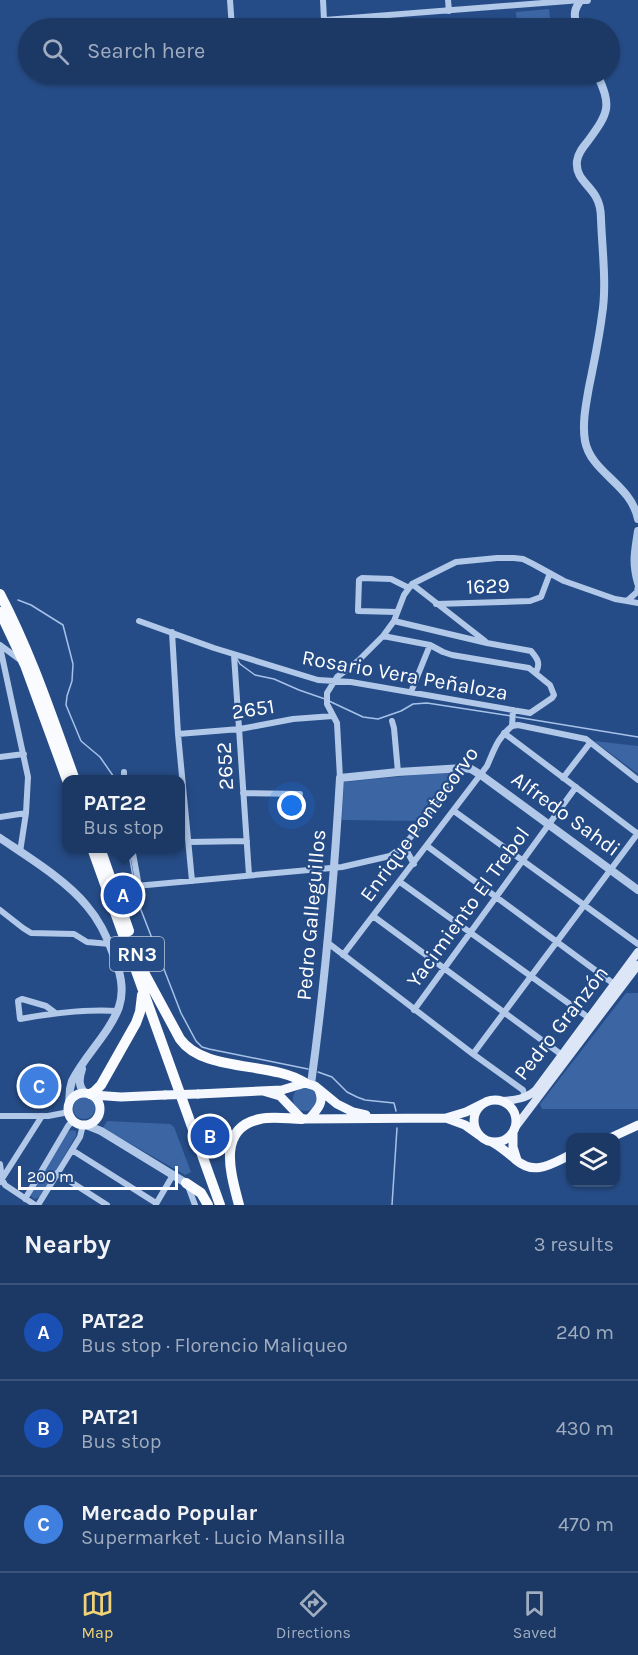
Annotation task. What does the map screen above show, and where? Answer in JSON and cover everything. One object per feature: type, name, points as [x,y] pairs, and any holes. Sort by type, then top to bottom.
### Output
[{"type":"highway","points":[[0,594],[35,670],[73,775]]},
{"type":"highway","points":[[0,612],[24,662],[65,775]]},
{"type":"highway","name":"RN3","points":[[93,853],[220,1205]]},
{"type":"highway","name":"RN3","points":[[101,853],[228,1205]]},
{"type":"highway","points":[[141,967],[186,1047],[208,1058],[288,1076],[304,1084]]},
{"type":"highway","points":[[89,1094],[101,1085],[139,1016],[142,995],[139,980]]},
{"type":"highway","points":[[239,1205],[229,1160],[230,1147],[236,1135],[244,1126],[259,1119],[306,1119]]},
{"type":"highway","points":[[186,1183],[201,1193],[208,1205]]},
{"type":"main road","name":"Pedro Granzón","points":[[502,1101],[525,1097],[536,1090],[638,952]]},
{"type":"main road","name":"Pedro Granzón","points":[[514,1131],[638,965]]},
{"type":"main road","points":[[290,1106],[290,1095],[304,1084]]},
{"type":"main road","points":[[121,1097],[108,1104],[95,1120],[84,1125],[70,1112],[75,1096],[89,1094],[121,1097],[263,1091],[282,1090],[304,1084],[319,1090],[352,1112],[386,1119]]},
{"type":"main road","points":[[306,1119],[320,1106],[319,1090]]},
{"type":"main road","points":[[263,1091],[280,1096],[306,1119],[446,1118],[484,1103],[502,1101],[509,1105],[515,1114],[513,1146],[517,1160]]},
{"type":"main road","points":[[89,1094],[99,1102],[100,1112]]},
{"type":"main road","points":[[480,1136],[474,1119],[476,1111],[484,1103]]},
{"type":"main road","points":[[446,1118],[465,1125],[500,1146],[527,1167],[537,1168],[566,1157]]},
{"type":"main road","points":[[619,1133],[638,1125]]},
{"type":"main road","points":[[490,1141],[501,1141],[508,1138],[514,1131]]},
{"type":"street","points":[[230,0],[231,18]]},
{"type":"street","points":[[322,0],[324,18]]},
{"type":"street","points":[[448,0],[449,11]]},
{"type":"street","points":[[575,18],[576,7],[581,0]]},
{"type":"street","points":[[352,18],[587,0]]},
{"type":"street","points":[[601,84],[605,93],[606,112],[582,149],[577,163],[579,175],[597,198],[602,219],[603,313],[585,410],[585,439],[594,460],[630,497],[638,519]]},
{"type":"street","points":[[627,601],[636,592],[638,585],[635,573],[638,531]]},
{"type":"street","points":[[334,681],[383,636],[394,621],[404,595],[411,586],[456,561],[523,559],[564,581],[638,603]]},
{"type":"street","name":"1629","points":[[436,604],[530,601],[541,597],[550,573]]},
{"type":"street","points":[[398,612],[358,611],[359,580],[362,578],[391,579],[411,586],[487,643]]},
{"type":"street","name":"Rosario Vera Peñaloza","points":[[139,621],[234,655],[318,680],[351,682],[530,713],[554,695],[550,685],[536,672]]},
{"type":"street","points":[[383,636],[430,645],[452,655],[529,668],[536,672],[539,666],[531,651],[394,621]]},
{"type":"street","points":[[172,632],[182,775]]},
{"type":"street","points":[[411,693],[430,645]]},
{"type":"street","points":[[0,646],[24,662]]},
{"type":"street","points":[[0,646],[28,777],[26,813],[20,852]]},
{"type":"street","name":"2652","points":[[234,655],[249,875]]},
{"type":"street","name":"Pedro Galleguillos","points":[[304,1084],[322,1001],[335,867],[340,778],[337,723],[327,704],[327,693],[334,681]]},
{"type":"street","points":[[513,710],[512,726],[518,725],[586,739],[638,780]]},
{"type":"street","name":"2651","points":[[178,734],[240,729],[293,719],[333,716]]},
{"type":"street","points":[[392,721],[398,772]]},
{"type":"street","name":"Enrique Pontecorvo","points":[[343,956],[481,775],[495,744],[512,726]]},
{"type":"street","points":[[473,1054],[638,833],[504,733]]},
{"type":"street","points":[[563,778],[590,743]]},
{"type":"street","points":[[0,757],[24,754]]},
{"type":"street","points":[[340,778],[398,772],[467,769]]},
{"type":"street","points":[[114,888],[335,867],[390,856],[404,846],[467,769]]},
{"type":"street","name":"Alfredo Sahdi","points":[[467,769],[481,775],[638,890]]},
{"type":"street","name":"Yacimiento El Trebol","points":[[414,1010],[576,787]]},
{"type":"street","points":[[243,793],[300,794]]},
{"type":"street","points":[[185,803],[192,881]]},
{"type":"street","points":[[454,811],[638,944]]},
{"type":"street","points":[[0,817],[26,813]]},
{"type":"street","points":[[0,838],[67,886],[82,900],[97,920],[110,944],[120,970],[122,983],[117,1011],[72,1081],[68,1126],[25,1199]]},
{"type":"street","points":[[189,842],[247,841]]},
{"type":"street","points":[[404,846],[414,864]]},
{"type":"street","points":[[427,846],[614,984]]},
{"type":"street","points":[[133,853],[139,886]]},
{"type":"street","points":[[400,882],[589,1018]]},
{"type":"street","points":[[0,910],[31,933],[74,934],[87,942],[110,944]]},
{"type":"street","points":[[373,915],[562,1055]]},
{"type":"street","points":[[328,943],[523,1090],[525,1097]]},
{"type":"street","points":[[54,1012],[46,1006],[21,999],[18,1001],[20,1019],[54,1012],[117,1011]]},
{"type":"street","points":[[84,1062],[79,1082],[81,1088],[89,1094]]},
{"type":"street","points":[[0,1116],[42,1116],[70,1112]]},
{"type":"street","points":[[1,1181],[42,1116]]},
{"type":"street","points":[[0,1164],[1,1181],[36,1205],[72,1150],[84,1125],[101,1131],[186,1183],[195,1205]]},
{"type":"street","points":[[72,1150],[156,1204],[173,1175]]},
{"type":"street","points":[[57,1173],[107,1205]]},
{"type":"shaded area","points":[[549,9],[550,18],[516,18],[516,12]]},
{"type":"shaded area","points":[[594,741],[638,746],[638,774]]},
{"type":"shaded area","points":[[456,771],[419,821],[342,820],[344,782]]},
{"type":"shaded area","points":[[626,993],[638,993],[638,1109],[542,1109],[540,1104]]},
{"type":"shaded area","points":[[305,1087],[313,1091],[317,1099],[313,1107],[305,1111],[297,1107],[293,1099],[297,1091]]},
{"type":"shaded area","points":[[80,1097],[88,1097],[95,1104],[95,1112],[88,1119],[80,1119],[73,1112],[73,1104]]},
{"type":"shaded area","points":[[107,1121],[170,1124],[174,1127],[191,1172],[185,1175],[103,1128]]},
{"type":"shaded area","points":[[71,1130],[76,1131],[76,1136],[40,1197],[34,1199],[31,1196],[32,1192]]},
{"type":"waterway","points":[[18,600],[31,605],[63,625],[73,664],[72,681],[66,705],[81,741],[100,757],[113,775]]},
{"type":"waterway","points":[[236,657],[240,664],[255,675],[274,679],[325,699]]},
{"type":"waterway","points":[[329,701],[363,717],[378,719],[413,704],[427,703],[511,716]]},
{"type":"waterway","points":[[516,717],[638,737]]},
{"type":"waterway","points":[[129,853],[134,882]]},
{"type":"waterway","points":[[136,891],[141,910],[181,1013],[196,1041],[202,1047],[209,1049],[308,1069]]},
{"type":"waterway","points":[[318,1072],[332,1077],[347,1092],[357,1097],[394,1103],[396,1111]]},
{"type":"waterway","points":[[392,1205],[397,1128]]},
{"type":"place","name":"PAT22","points":[[123,895]]},
{"type":"place","name":"Mercado Popular","points":[[39,1086]]},
{"type":"place","name":"PAT21","points":[[210,1136]]}]
